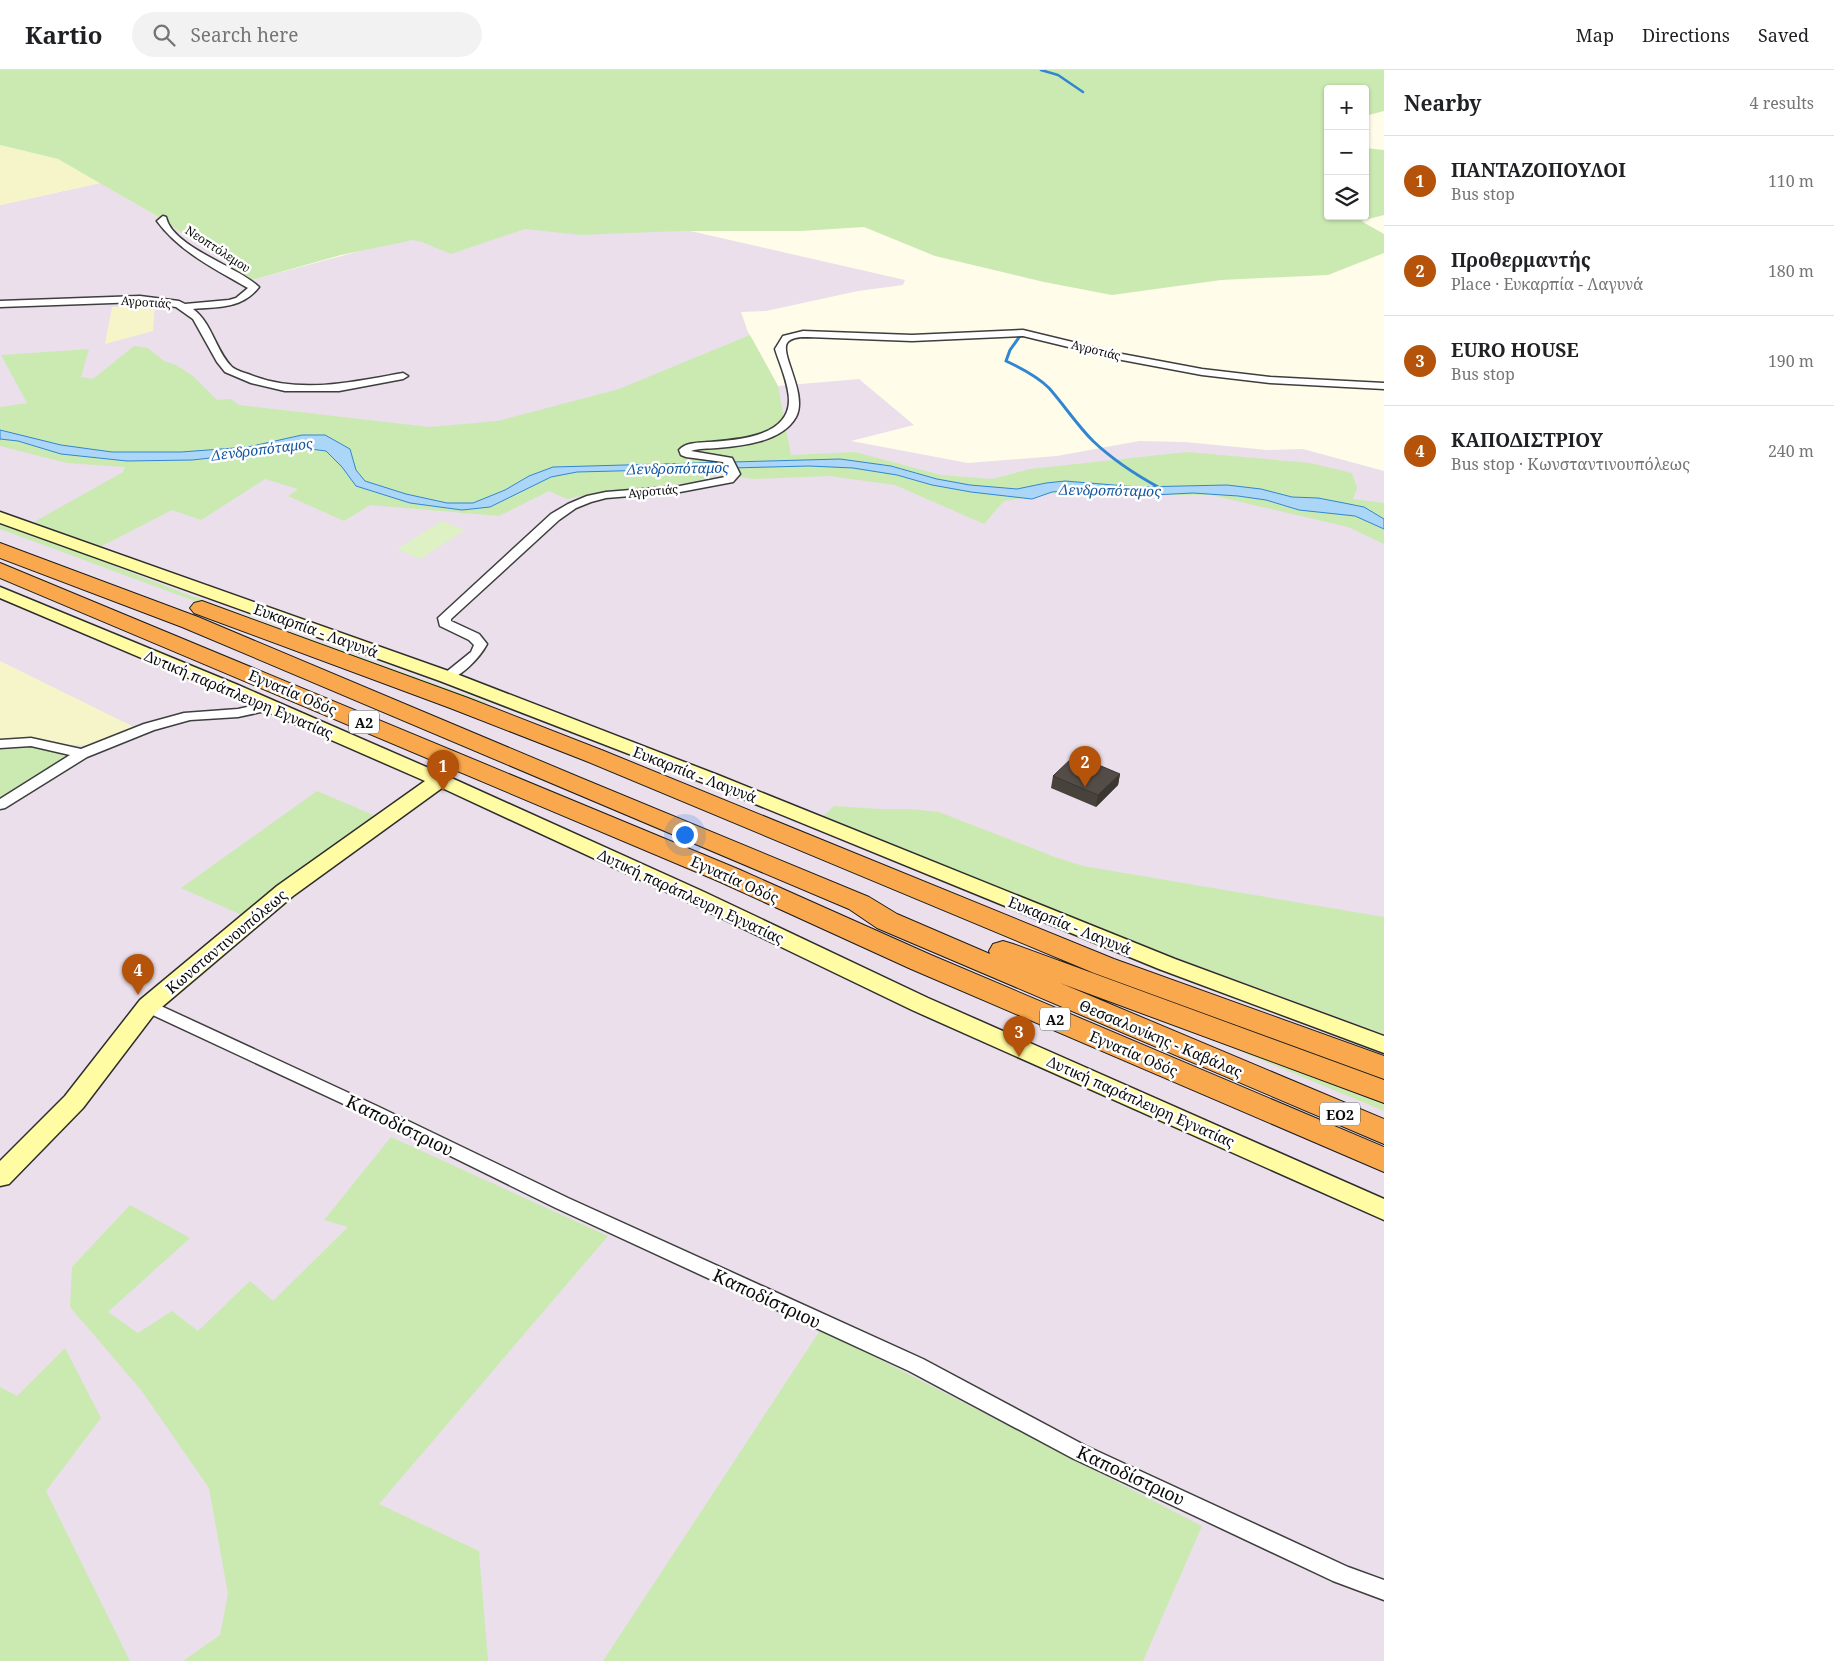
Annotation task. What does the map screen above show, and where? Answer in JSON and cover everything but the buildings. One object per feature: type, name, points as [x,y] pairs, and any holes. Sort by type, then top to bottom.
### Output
[{"type":"highway","points":[[0,537],[108,574],[468,707],[595,756],[1104,966],[1384,1068]]},
{"type":"highway","name":"Εγνατία Οδός","points":[[0,550],[190,622],[859,903]]},
{"type":"highway","name":"Εγνατία Οδός","points":[[0,570],[720,872],[920,962],[1384,1160]]},
{"type":"highway","name":"Α2","points":[[859,903],[896,908],[1010,954],[1384,1092]]},
{"type":"highway","name":"Θεσσαλονίκης - Καβάλας","points":[[859,903],[887,921],[1384,1132]]},
{"type":"street","name":"Νεοπτόλεμου","points":[[163,219],[162,221],[168,231],[200,255],[254,287],[249,295],[238,302],[224,305],[186,307]]},
{"type":"street","name":"Αγροτιάς","points":[[0,304],[140,299],[170,302],[186,307],[197,317],[222,362],[229,370],[255,381],[285,388],[339,388],[403,376]]},
{"type":"street","name":"Αγροτιάς","points":[[447,677],[476,654],[481,644],[474,637],[446,623],[443,619],[555,517],[587,499],[614,494],[680,489],[728,480],[734,474],[728,460],[719,457],[690,455],[685,453],[685,450],[690,447],[752,440],[768,435],[788,420],[794,403],[780,349],[785,338],[808,334],[912,338],[1023,332],[1143,362],[1203,372],[1260,379],[1384,386]]},
{"type":"street","name":"Ευκαρπία - Λαγυνά","points":[[0,517],[447,677],[711,779],[1167,964],[1384,1045]]},
{"type":"street","name":"Δυτική παράπλευρη Εγνατίας","points":[[0,592],[440,780],[694,896],[920,1004],[1381,1209]]},
{"type":"street","points":[[0,805],[82,754],[134,732],[175,719],[202,714],[247,711],[270,706]]},
{"type":"street","points":[[0,744],[11,741],[28,741],[82,754]]},
{"type":"street","name":"Κωνσταντινουπόλεως","points":[[0,1176],[74,1102],[148,1006],[285,891],[440,780]]},
{"type":"street","name":"Καποδίστριου","points":[[148,1006],[371,1110],[562,1203],[916,1365],[1087,1455],[1341,1574],[1384,1590]]},
{"type":"shaded area","points":[[100,183],[155,215],[252,280],[423,234],[629,217],[905,280],[903,285],[858,291],[766,311],[741,312],[748,332],[778,386],[859,379],[914,425],[851,441],[968,463],[1057,456],[1139,441],[1185,442],[1267,450],[1303,449],[1384,471],[1384,1661],[0,1661],[0,205]]},
{"type":"green space","points":[[0,70],[1384,70],[1384,111],[1369,115],[1369,85],[1324,85],[1324,220],[1365,220],[1361,221],[1384,234],[1384,253],[1328,275],[1221,280],[1112,295],[1044,282],[935,256],[864,227],[801,231],[679,231],[581,235],[525,229],[451,254],[413,240],[341,255],[252,280],[155,215],[58,159],[0,145]]},
{"type":"green space","points":[[0,145],[58,159],[100,183],[0,205]]},
{"type":"green space","points":[[1369,148],[1384,150],[1384,215],[1369,219]]},
{"type":"green space","points":[[155,304],[153,331],[105,344],[112,307]]},
{"type":"green space","points":[[750,335],[778,386],[791,455],[855,452],[941,475],[992,479],[1030,469],[1187,452],[1310,463],[1352,473],[1357,488],[1353,499],[1384,503],[1384,544],[1348,527],[1211,495],[1111,495],[1075,490],[1004,501],[984,524],[895,485],[829,476],[753,479],[723,474],[694,482],[600,492],[567,499],[549,491],[499,516],[370,505],[344,521],[288,496],[298,489],[265,479],[201,520],[172,510],[98,548],[34,522],[123,472],[125,467],[67,463],[0,446],[0,407],[27,403],[1,355],[89,349],[81,377],[93,379],[134,346],[148,348],[164,361],[176,365],[193,376],[217,400],[231,399],[239,405],[429,427],[498,421],[619,389]]},
{"type":"green space","points":[[0,521],[186,594],[488,703],[481,707],[0,529]]},
{"type":"green space","points":[[442,521],[465,530],[420,559],[397,549]]},
{"type":"green space","points":[[0,661],[134,727],[88,745],[0,744]]},
{"type":"green space","points":[[44,745],[68,758],[0,801],[0,746]]},
{"type":"green space","points":[[317,791],[378,817],[244,916],[181,888]]},
{"type":"green space","points":[[834,806],[939,812],[1083,866],[1384,917],[1384,1034],[1149,948],[821,818]]},
{"type":"green space","points":[[1225,1042],[1384,1102],[1384,1111],[1223,1044]]},
{"type":"green space","points":[[391,1137],[608,1236],[379,1504],[479,1551],[488,1661],[183,1661],[220,1635],[228,1594],[209,1488],[141,1390],[70,1307],[72,1267],[130,1205],[190,1238],[108,1312],[138,1333],[172,1311],[198,1331],[250,1281],[273,1301],[348,1227],[324,1220]]},
{"type":"green space","points":[[821,1329],[1202,1526],[1143,1661],[603,1661]]},
{"type":"green space","points":[[65,1348],[101,1418],[46,1491],[130,1661],[0,1661],[0,1387],[17,1396]]},
{"type":"water","name":"Δενδροπόταμος","points":[[0,430],[61,445],[112,452],[181,452],[248,447],[302,435],[325,435],[350,449],[356,470],[365,481],[406,494],[447,503],[473,503],[505,490],[529,476],[553,467],[840,459],[891,466],[937,479],[970,485],[1017,489],[1065,481],[1138,487],[1227,485],[1261,489],[1292,497],[1318,498],[1364,507],[1384,519],[1384,529],[1355,516],[1299,510],[1266,500],[1238,496],[1193,493],[1153,495],[1075,490],[1052,492],[1032,499],[971,492],[932,485],[897,475],[853,468],[809,466],[577,472],[551,477],[490,507],[462,510],[410,503],[356,486],[342,467],[326,451],[303,448],[192,460],[127,461],[61,454],[18,441],[0,439]]},
{"type":"waterway","points":[[1041,70],[1058,75],[1083,92]]},
{"type":"waterway","name":"Δενδροπόταμος","points":[[1020,336],[1010,350],[1006,361],[1029,373],[1049,388],[1087,435],[1109,455],[1160,488]]},
{"type":"place","name":"Προθερμαντής","points":[[1085,787]]},
{"type":"place","name":"ΠΑΝΤΑΖΟΠΟΥΛΟΙ","points":[[443,791]]},
{"type":"place","name":"ΚΑΠΟΔΙΣΤΡΙΟΥ","points":[[138,995]]},
{"type":"place","name":"EURO HOUSE","points":[[1019,1057]]}]
